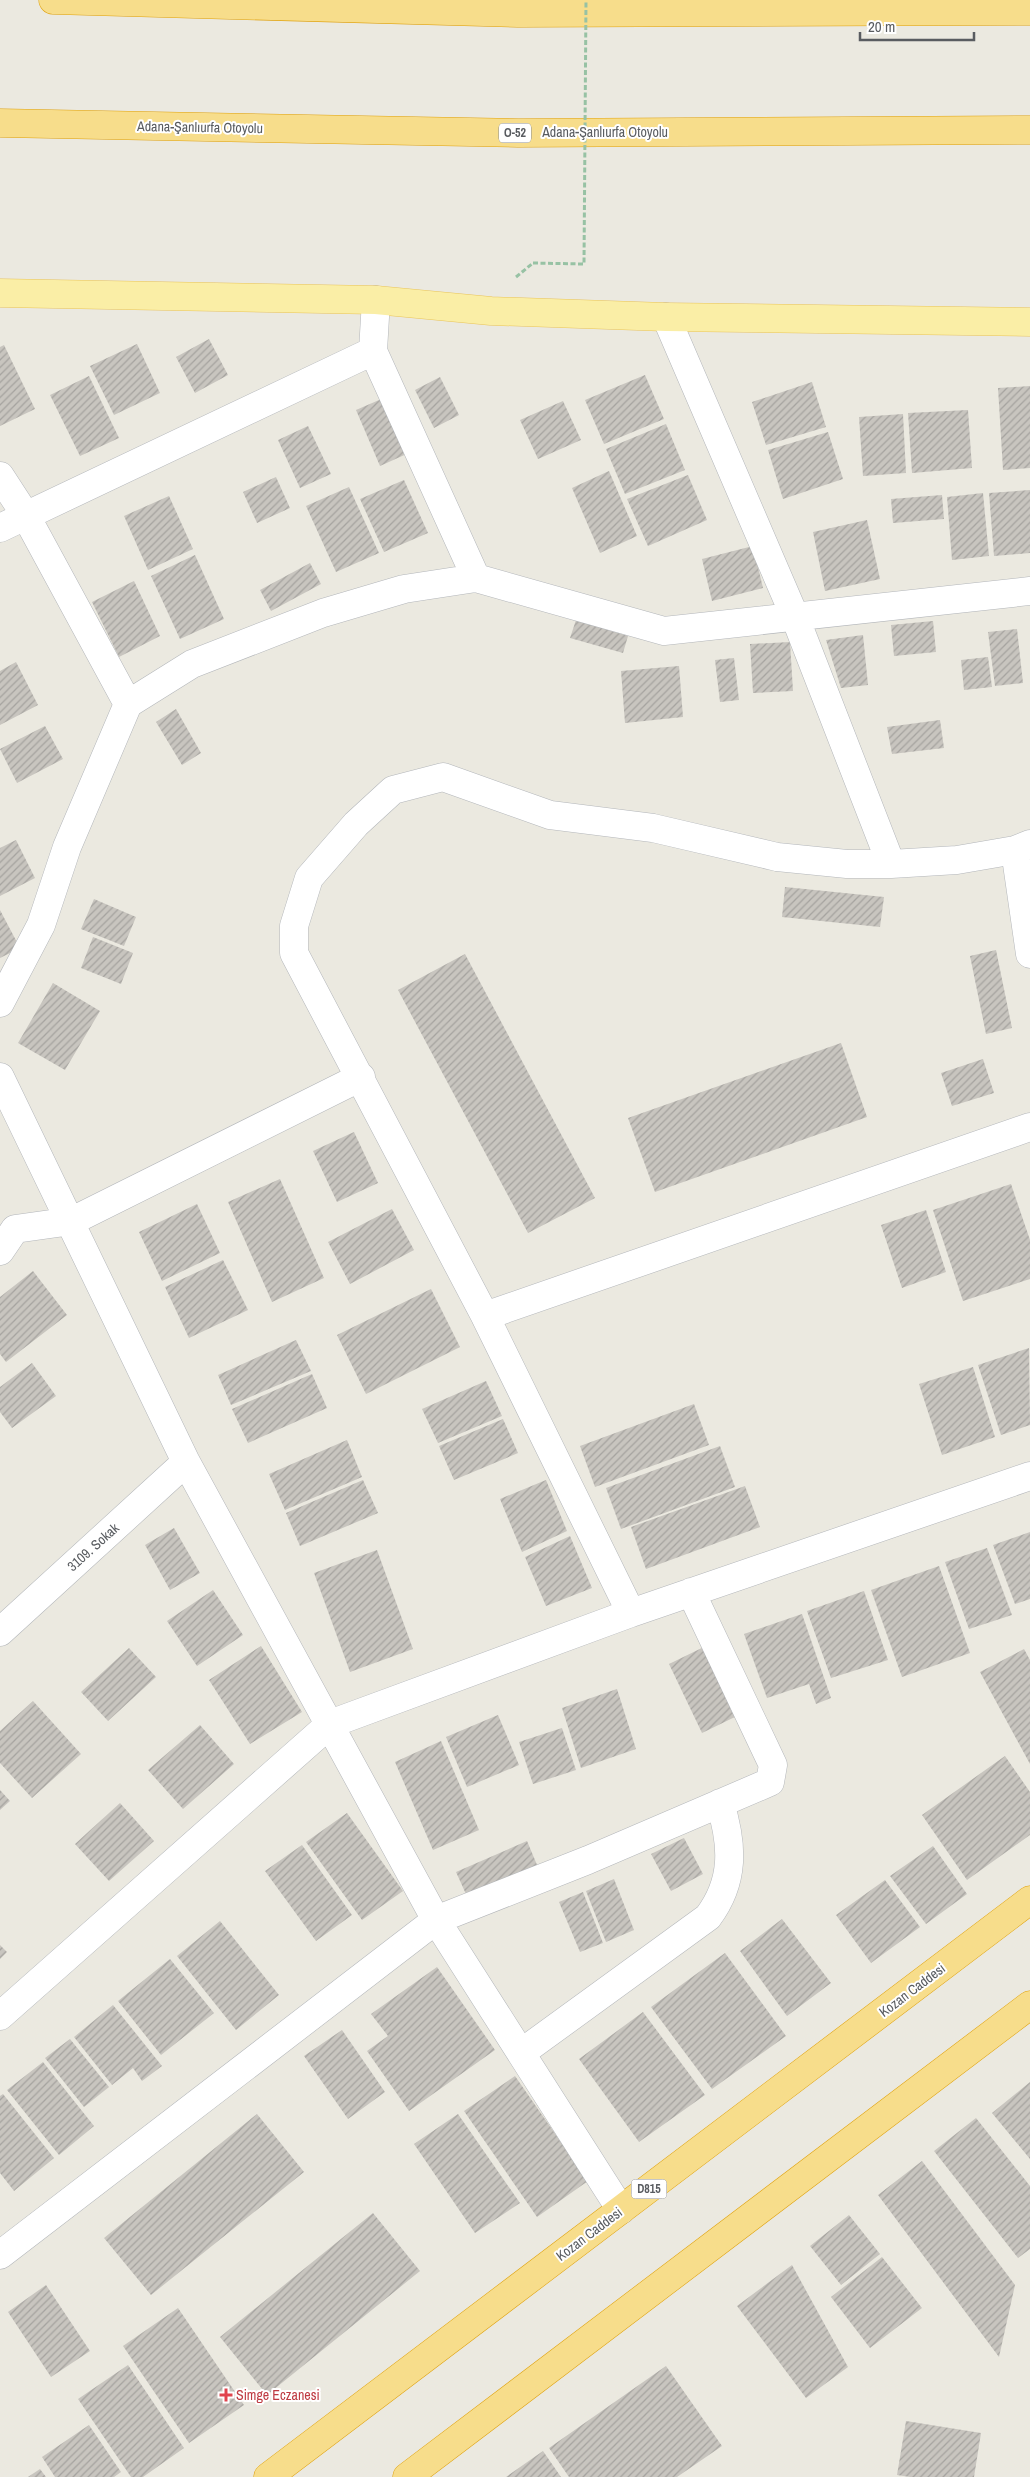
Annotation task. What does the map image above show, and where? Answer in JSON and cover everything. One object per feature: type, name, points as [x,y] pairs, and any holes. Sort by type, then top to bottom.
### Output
[{"type":"highway","points":[[54,0],[518,13],[1030,11]]},
{"type":"highway","name":"Adana-Şanlıurfa Otoyolu","points":[[0,123],[518,133],[1030,130]]},
{"type":"highway","name":"Kozan Caddesi","points":[[268,2477],[1030,1900]]},
{"type":"highway","points":[[407,2477],[1030,2006]]},
{"type":"main road","points":[[0,293],[376,300],[491,311],[666,317],[1030,322]]},
{"type":"street","points":[[376,300],[373,350],[476,578]]},
{"type":"street","points":[[666,317],[795,617],[891,864]]},
{"type":"street","points":[[0,528],[373,350]]},
{"type":"street","points":[[0,476],[26,516],[128,704]]},
{"type":"street","points":[[0,1003],[41,925],[67,847],[128,704],[192,664],[323,613],[404,589],[476,578],[664,631],[1030,591]]},
{"type":"street","points":[[630,1613],[485,1316],[361,1077],[294,953],[294,926],[309,878],[356,824],[394,790],[443,777],[550,815],[653,828],[777,858],[847,864],[891,864],[957,860],[1022,847],[1030,954]]},
{"type":"street","points":[[0,1077],[72,1221],[186,1462],[436,1920],[621,2210]]},
{"type":"street","points":[[0,1251],[15,1229],[72,1221],[361,1077]]},
{"type":"street","points":[[485,1316],[1030,1127]]},
{"type":"street","name":"3109. Sokak","points":[[0,1632],[186,1462]]},
{"type":"street","points":[[0,2016],[330,1724],[630,1613],[1030,1476]]},
{"type":"street","points":[[0,2255],[436,1920],[588,1860],[770,1782],[773,1765],[691,1592]]},
{"type":"street","points":[[520,2053],[708,1917],[724,1890],[728,1874],[727,1825],[720,1803]]},
{"type":"path","points":[[533,263],[584,264],[586,0]]},
{"type":"building","points":[[209,339],[228,375],[195,393],[176,357]]},
{"type":"building","points":[[137,344],[160,393],[114,415],[90,366]]},
{"type":"building","points":[[4,345],[35,409],[0,426],[0,347]]},
{"type":"building","points":[[645,375],[664,419],[604,444],[585,400]]},
{"type":"building","points":[[89,376],[119,438],[80,456],[50,395]]},
{"type":"building","points":[[440,377],[459,415],[434,428],[415,390]]},
{"type":"building","points":[[812,382],[826,427],[766,445],[752,402]]},
{"type":"building","points":[[1030,386],[1030,468],[1003,470],[998,388]]},
{"type":"building","points":[[386,397],[411,452],[380,466],[356,410]]},
{"type":"building","points":[[563,401],[581,440],[538,459],[520,420]]},
{"type":"building","points":[[968,410],[972,468],[912,473],[908,413]]},
{"type":"building","points":[[903,414],[906,473],[863,476],[859,417]]},
{"type":"building","points":[[666,424],[685,470],[625,494],[606,449]]},
{"type":"building","points":[[308,426],[331,474],[300,488],[278,440]]},
{"type":"building","points":[[828,432],[843,479],[783,499],[768,450]]},
{"type":"building","points":[[609,471],[637,536],[600,553],[572,488]]},
{"type":"building","points":[[688,475],[707,520],[648,546],[627,499]]},
{"type":"building","points":[[276,477],[290,508],[257,523],[243,492]]},
{"type":"building","points":[[404,480],[428,533],[384,552],[360,499]]},
{"type":"building","points":[[349,487],[379,553],[336,572],[306,506]]},
{"type":"building","points":[[1030,490],[1030,553],[994,556],[989,493]]},
{"type":"building","points":[[983,493],[989,556],[952,560],[947,497]]},
{"type":"building","points":[[942,495],[944,519],[893,523],[891,499]]},
{"type":"building","points":[[169,496],[193,549],[148,570],[124,516]]},
{"type":"building","points":[[867,520],[880,579],[825,591],[813,532]]},
{"type":"building","points":[[753,546],[763,588],[712,601],[702,559]]},
{"type":"building","points":[[195,555],[224,619],[180,639],[151,576]]},
{"type":"building","points":[[310,563],[321,584],[271,611],[260,590]]},
{"type":"building","points":[[134,581],[160,636],[119,657],[92,602]]},
{"type":"building","points":[[576,620],[628,636],[623,653],[570,638]]},
{"type":"building","points":[[933,621],[936,652],[894,656],[891,625]]},
{"type":"building","points":[[1017,629],[1023,683],[995,686],[988,632]]},
{"type":"building","points":[[863,635],[868,685],[841,688],[826,640]]},
{"type":"building","points":[[790,642],[793,691],[753,693],[750,644]]},
{"type":"building","points":[[988,657],[992,687],[964,690],[961,660]]},
{"type":"building","points":[[734,658],[739,700],[720,702],[715,660]]},
{"type":"building","points":[[16,662],[38,705],[0,725],[0,671]]},
{"type":"building","points":[[679,666],[683,717],[625,723],[621,671]]},
{"type":"building","points":[[176,709],[201,753],[182,765],[156,722]]},
{"type":"building","points":[[940,720],[944,748],[892,754],[887,727]]},
{"type":"building","points":[[45,726],[63,759],[17,783],[0,749]]},
{"type":"building","points":[[16,840],[35,878],[0,896],[0,848]]},
{"type":"building","points":[[785,887],[884,897],[880,927],[782,917]]},
{"type":"building","points":[[94,899],[136,917],[124,946],[81,929]]},
{"type":"building","points":[[0,910],[20,948],[0,958]]},
{"type":"building","points":[[93,937],[133,953],[121,984],[81,968]]},
{"type":"building","points":[[996,950],[1012,1028],[986,1034],[970,956]]},
{"type":"building","points":[[465,954],[595,1198],[528,1233],[398,990]]},
{"type":"building","points":[[53,983],[100,1011],[65,1070],[18,1043]]},
{"type":"building","points":[[841,1043],[867,1117],[655,1192],[628,1118]]},
{"type":"building","points":[[983,1059],[994,1093],[952,1106],[941,1073]]},
{"type":"building","points":[[354,1132],[378,1183],[337,1202],[313,1151]]},
{"type":"building","points":[[280,1179],[324,1278],[272,1302],[228,1202]]},
{"type":"building","points":[[1011,1184],[1030,1240],[1030,1279],[963,1301],[933,1210]]},
{"type":"building","points":[[197,1204],[220,1253],[162,1281],[139,1232]]},
{"type":"building","points":[[392,1209],[414,1250],[350,1284],[328,1242]]},
{"type":"building","points":[[926,1210],[946,1272],[902,1288],[881,1225]]},
{"type":"building","points":[[223,1260],[248,1310],[189,1338],[165,1287]]},
{"type":"building","points":[[33,1271],[67,1315],[6,1362],[0,1354],[0,1297]]},
{"type":"building","points":[[431,1289],[460,1347],[366,1394],[337,1335]]},
{"type":"building","points":[[296,1340],[311,1371],[231,1405],[218,1375]]},
{"type":"building","points":[[1029,1348],[1030,1425],[1001,1435],[978,1365]]},
{"type":"building","points":[[32,1363],[56,1396],[12,1428],[0,1412],[0,1387]]},
{"type":"building","points":[[973,1367],[995,1437],[942,1455],[919,1384]]},
{"type":"building","points":[[312,1374],[327,1408],[248,1443],[232,1409]]},
{"type":"building","points":[[486,1381],[502,1416],[438,1443],[422,1409]]},
{"type":"building","points":[[694,1404],[709,1445],[595,1487],[580,1446]]},
{"type":"building","points":[[503,1419],[518,1453],[454,1480],[439,1446]]},
{"type":"building","points":[[347,1440],[362,1477],[285,1510],[269,1474]]},
{"type":"building","points":[[720,1446],[735,1487],[621,1529],[606,1488]]},
{"type":"building","points":[[363,1480],[378,1513],[300,1546],[286,1513]]},
{"type":"building","points":[[546,1480],[567,1531],[522,1552],[500,1499]]},
{"type":"building","points":[[745,1486],[760,1527],[646,1569],[631,1527]]},
{"type":"building","points":[[174,1528],[200,1573],[170,1590],[145,1545]]},
{"type":"building","points":[[1030,1532],[1030,1599],[1015,1604],[993,1545]]},
{"type":"building","points":[[570,1536],[592,1588],[546,1606],[525,1557]]},
{"type":"building","points":[[987,1548],[1012,1615],[969,1629],[945,1562]]},
{"type":"building","points":[[377,1550],[413,1649],[350,1672],[314,1573]]},
{"type":"building","points":[[939,1566],[970,1653],[902,1677],[871,1590]]},
{"type":"building","points":[[213,1590],[243,1635],[197,1666],[167,1621]]},
{"type":"building","points":[[864,1591],[888,1660],[831,1678],[807,1611]]},
{"type":"building","points":[[802,1614],[831,1698],[816,1704],[809,1684],[767,1698],[744,1634]]},
{"type":"building","points":[[708,1645],[741,1714],[702,1733],[669,1664]]},
{"type":"building","points":[[261,1646],[302,1712],[250,1744],[209,1680]]},
{"type":"building","points":[[129,1648],[156,1677],[108,1721],[81,1692]]},
{"type":"building","points":[[1024,1649],[1030,1660],[1030,1764],[980,1672]]},
{"type":"building","points":[[617,1689],[636,1749],[581,1768],[562,1708]]},
{"type":"building","points":[[33,1701],[81,1754],[32,1798],[0,1763],[0,1731]]},
{"type":"building","points":[[498,1715],[519,1765],[467,1787],[446,1737]]},
{"type":"building","points":[[200,1725],[234,1764],[183,1809],[148,1770]]},
{"type":"building","points":[[562,1728],[576,1770],[533,1784],[519,1742]]},
{"type":"building","points":[[441,1741],[479,1830],[433,1850],[395,1762]]},
{"type":"building","points":[[1005,1756],[1030,1792],[1030,1835],[967,1880],[922,1815]]},
{"type":"building","points":[[0,1790],[10,1801],[0,1810]]},
{"type":"building","points":[[120,1803],[154,1841],[109,1881],[75,1844]]},
{"type":"building","points":[[347,1813],[403,1891],[362,1920],[306,1842]]},
{"type":"building","points":[[684,1838],[703,1874],[671,1891],[651,1854]]},
{"type":"building","points":[[527,1841],[540,1872],[470,1903],[456,1872]]},
{"type":"building","points":[[302,1845],[352,1915],[316,1941],[265,1871]]},
{"type":"building","points":[[933,1846],[967,1894],[926,1924],[890,1876]]},
{"type":"building","points":[[614,1879],[634,1930],[606,1942],[586,1891]]},
{"type":"building","points":[[885,1880],[920,1927],[871,1963],[836,1915]]},
{"type":"building","points":[[583,1892],[603,1943],[580,1952],[559,1902]]},
{"type":"building","points":[[782,1919],[831,1983],[787,2016],[740,1951]]},
{"type":"building","points":[[220,1921],[279,1995],[236,2030],[177,1956]]},
{"type":"building","points":[[0,1945],[7,1952],[0,1959]]},
{"type":"building","points":[[725,1953],[786,2036],[712,2089],[651,2007]]},
{"type":"building","points":[[170,1959],[214,2013],[161,2055],[118,2001]]},
{"type":"building","points":[[437,1967],[495,2050],[409,2111],[367,2051],[388,2036],[371,2014]]},
{"type":"building","points":[[113,2005],[162,2066],[142,2081],[133,2068],[112,2085],[74,2037]]},
{"type":"building","points":[[643,2012],[705,2095],[639,2142],[579,2059]]},
{"type":"building","points":[[342,2030],[385,2092],[348,2119],[304,2056]]},
{"type":"building","points":[[70,2039],[109,2087],[84,2107],[45,2058]]},
{"type":"building","points":[[43,2062],[94,2126],[59,2155],[7,2090]]},
{"type":"building","points":[[515,2076],[588,2181],[537,2217],[464,2111]]},
{"type":"building","points":[[1030,2082],[1030,2159],[992,2113]]},
{"type":"building","points":[[3,2094],[54,2158],[14,2191],[0,2173],[0,2096]]},
{"type":"building","points":[[257,2114],[304,2172],[151,2295],[104,2238]]},
{"type":"building","points":[[458,2114],[520,2203],[475,2233],[414,2144]]},
{"type":"building","points":[[976,2118],[1030,2186],[1030,2249],[1018,2258],[934,2151]]},
{"type":"building","points":[[922,2161],[1015,2285],[999,2357],[878,2195]]},
{"type":"building","points":[[373,2213],[420,2271],[267,2395],[220,2337]]},
{"type":"building","points":[[849,2215],[880,2254],[841,2285],[810,2246]]},
{"type":"building","points":[[882,2257],[922,2308],[870,2348],[831,2297]]},
{"type":"building","points":[[792,2265],[848,2367],[806,2398],[737,2306]]},
{"type":"building","points":[[46,2285],[90,2351],[51,2377],[8,2312]]},
{"type":"building","points":[[178,2308],[244,2405],[189,2443],[123,2346]]},
{"type":"building","points":[[128,2365],[184,2448],[143,2477],[131,2477],[78,2399]]},
{"type":"building","points":[[666,2366],[722,2446],[677,2477],[569,2477],[549,2448]]},
{"type":"building","points":[[906,2421],[981,2433],[974,2477],[910,2477],[897,2475]]},
{"type":"building","points":[[89,2425],[121,2472],[114,2477],[55,2477],[42,2457]]},
{"type":"building","points":[[543,2451],[561,2477],[506,2477]]},
{"type":"building","points":[[40,2469],[46,2477],[28,2477]]},
{"type":"place","name":"Simge Eczanesi","points":[[226,2395]]}]
